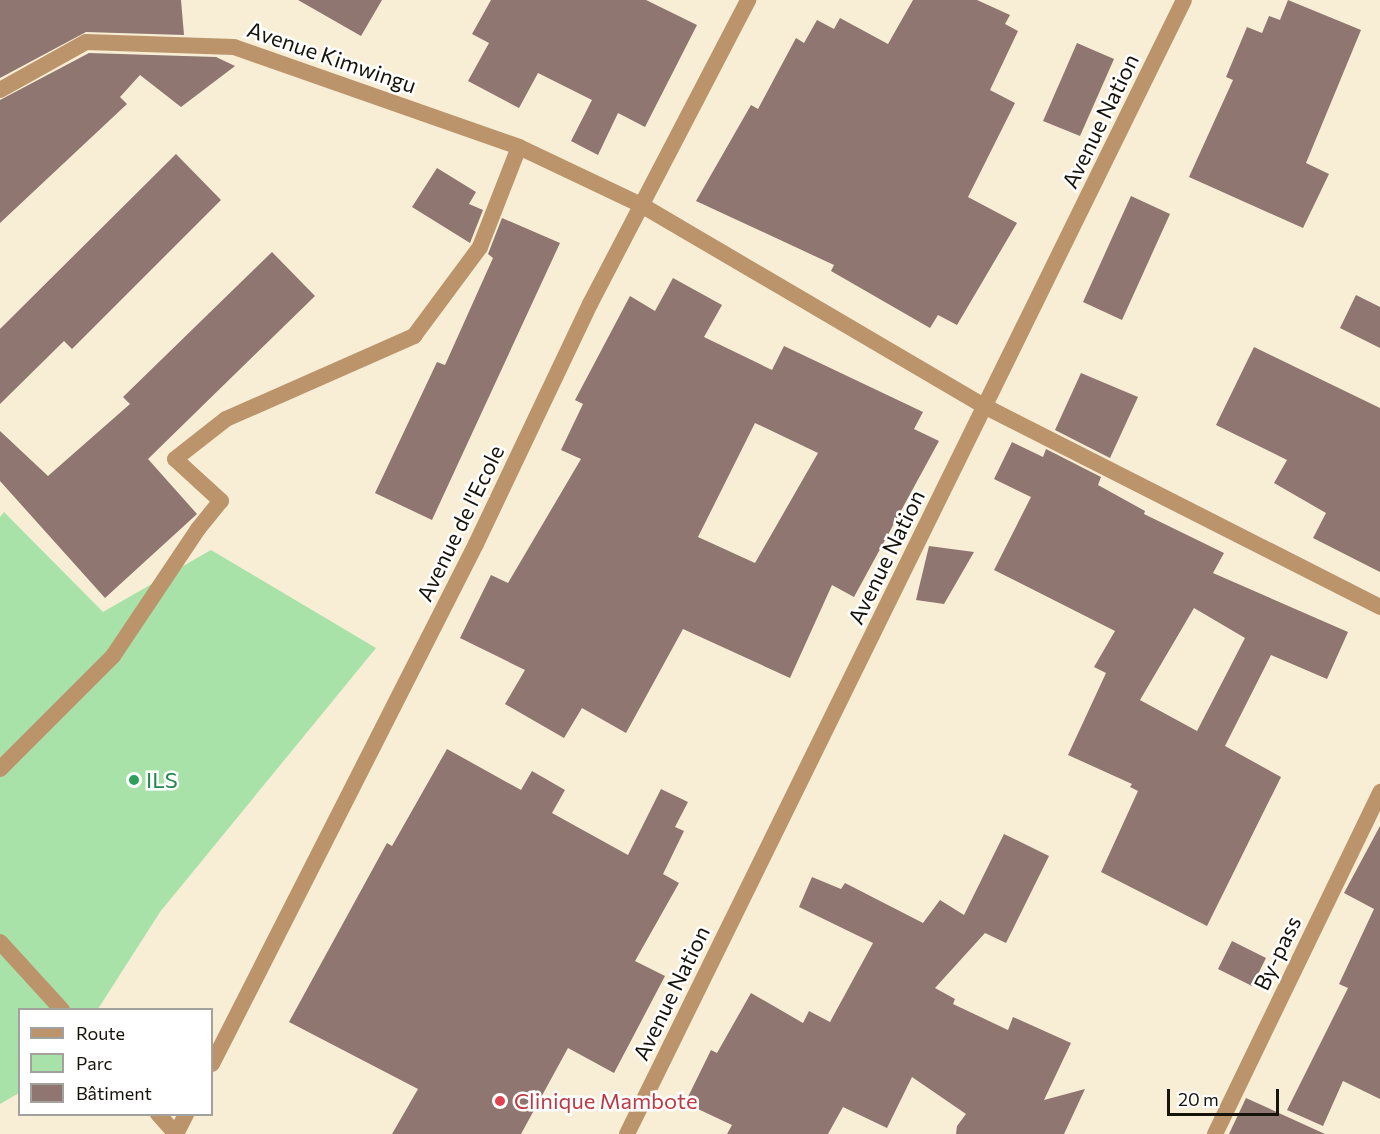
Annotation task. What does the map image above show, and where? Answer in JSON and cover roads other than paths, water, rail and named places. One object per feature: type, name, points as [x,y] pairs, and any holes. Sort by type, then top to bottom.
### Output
[{"type":"street","name":"Avenue de l'Ecole","points":[[213,1063],[476,544],[590,303],[643,206],[748,0]]},
{"type":"street","name":"Avenue Nation","points":[[627,1134],[1184,0]]},
{"type":"street","name":"Avenue Kimwingu","points":[[0,90],[86,42],[234,46],[519,147],[643,206],[986,407],[1380,607]]},
{"type":"street","points":[[0,769],[113,656],[198,529],[221,501],[174,459],[226,419],[414,336],[480,247],[519,147]]},
{"type":"street","name":"By-pass","points":[[1215,1134],[1380,792]]},
{"type":"street","points":[[0,942],[60,1008]]},
{"type":"street","points":[[160,1116],[176,1134],[185,1116]]},
{"type":"place","name":"ILS","points":[[134,780]]},
{"type":"place","name":"Clinique Mambote","points":[[500,1101]]}]
